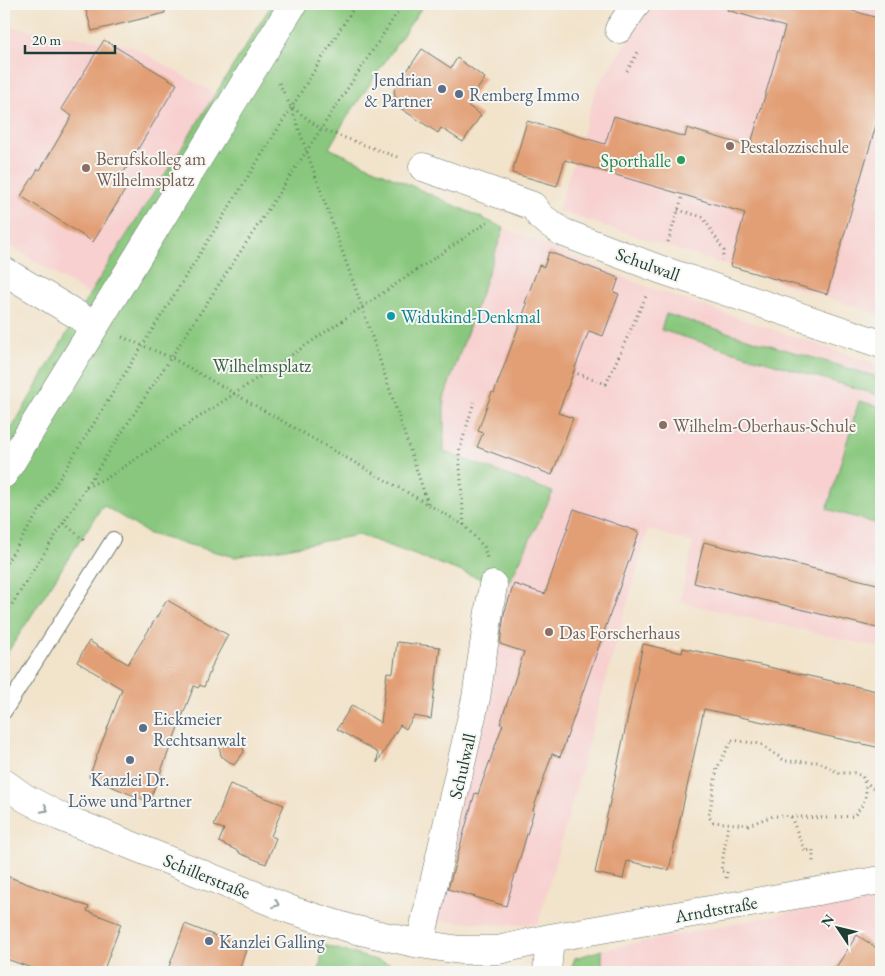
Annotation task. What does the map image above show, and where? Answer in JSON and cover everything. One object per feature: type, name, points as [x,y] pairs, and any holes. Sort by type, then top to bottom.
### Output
[{"type":"street","points":[[4,474],[293,4]]},
{"type":"street","points":[[618,29],[636,4]]},
{"type":"street","name":"Schulwall","points":[[423,167],[533,206],[541,217],[562,232],[660,269],[881,344]]},
{"type":"street","points":[[4,271],[94,325]]},
{"type":"street","name":"Schulwall","points":[[420,944],[476,698],[493,585]]},
{"type":"street","name":"Schillerstraße","points":[[4,783],[25,798],[61,817],[294,911],[352,929],[420,944]]},
{"type":"street","name":"Arndtstraße","points":[[420,944],[460,950],[498,950],[550,938],[881,880]]},
{"type":"street","points":[[547,972],[550,938]]},
{"type":"lane","points":[[4,712],[113,539]]},
{"type":"path","points":[[4,567],[356,4]]},
{"type":"path","points":[[4,617],[86,487],[403,4]]},
{"type":"path","points":[[256,63],[275,74],[291,107],[362,307],[428,504]]},
{"type":"path","points":[[291,107],[321,129],[423,167]]},
{"type":"path","points":[[573,372],[606,384],[660,269],[683,195]]},
{"type":"path","points":[[86,487],[107,478],[519,201]]},
{"type":"path","points":[[678,210],[703,217],[724,252],[714,287]]},
{"type":"path","points":[[881,260],[877,276],[881,277]]},
{"type":"path","points":[[143,347],[172,358],[464,526],[484,548],[493,585]]},
{"type":"path","points":[[464,526],[460,452],[474,402]]},
{"type":"path","points":[[64,523],[103,556]]},
{"type":"path","points":[[732,740],[761,744],[785,762],[819,762],[839,772],[854,773],[862,776],[866,789],[864,804],[854,816],[826,818],[791,816],[773,816],[748,824],[713,822],[709,817],[717,768],[732,740]]},
{"type":"path","points":[[864,781],[881,796]]},
{"type":"path","points":[[791,816],[805,851],[813,850]]},
{"type":"path","points":[[727,872],[721,871],[728,824]]},
{"type":"shaded area","name":"Pestalozzischule","points":[[653,4],[881,4],[881,315],[558,211],[597,87]]},
{"type":"shaded area","name":"Berufskolleg am Wilhelmsplatz","points":[[4,26],[132,46],[215,94],[89,295],[4,242]]},
{"type":"shaded area","name":"Wilhelm-Oberhaus-Schule","points":[[504,228],[650,288],[881,366],[881,648],[680,602],[693,543],[648,529],[538,924],[508,925],[436,920],[493,644],[510,581],[553,492],[444,452],[444,398]]},
{"type":"shaded area","points":[[881,894],[881,972],[602,972],[602,950]]},
{"type":"green space","name":"Wilhelmsplatz","points":[[272,4],[424,4],[344,122],[329,148],[504,228],[444,398],[444,452],[553,492],[510,581],[479,578],[359,535],[235,557],[149,534],[103,505],[4,658],[4,442],[89,295]]},
{"type":"green space","points":[[666,314],[881,378],[881,396],[661,330]]},
{"type":"green space","points":[[859,401],[881,407],[881,525],[827,509]]},
{"type":"green space","points":[[323,945],[411,970],[410,972],[319,972]]},
{"type":"green space","points":[[602,950],[602,972],[570,972],[575,958]]},
{"type":"building","points":[[84,4],[164,4],[165,13],[92,31]]},
{"type":"building","points":[[728,4],[830,4],[881,19],[881,108],[827,294],[730,266],[745,213],[565,160],[557,186],[512,173],[527,121],[605,144],[614,116],[685,137],[687,128],[750,147],[785,27],[727,10]]},
{"type":"building","points":[[104,40],[177,84],[118,182],[127,187],[93,242],[21,196],[38,169],[40,170],[72,116],[61,109]]},
{"type":"building","points":[[422,49],[451,68],[457,58],[485,78],[467,105],[481,115],[463,142],[441,128],[438,133],[397,106],[394,90]]},
{"type":"building","points":[[549,252],[619,278],[614,292],[619,294],[603,336],[589,331],[558,413],[573,418],[552,475],[477,447],[483,433],[478,431],[492,392],[494,393],[527,304],[525,303],[539,265],[544,267]]},
{"type":"building","points":[[574,509],[639,532],[560,757],[552,754],[533,810],[506,906],[448,889],[475,793],[478,794],[503,724],[500,724],[524,652],[500,644],[504,614],[514,584],[545,594]]},
{"type":"building","points":[[704,542],[881,585],[881,629],[694,583]]},
{"type":"building","points":[[167,600],[228,635],[214,661],[204,687],[200,685],[198,688],[194,686],[149,802],[89,777],[122,689],[77,662],[89,641],[128,664]]},
{"type":"building","points":[[397,642],[440,647],[431,719],[414,716],[406,729],[400,725],[377,763],[378,753],[337,729],[352,705],[381,723],[387,672],[393,673]]},
{"type":"building","points":[[643,644],[682,653],[683,648],[881,692],[881,748],[704,709],[669,870],[627,861],[623,879],[595,873]]},
{"type":"building","points":[[241,736],[244,752],[234,765],[221,756],[218,739]]},
{"type":"building","points":[[230,784],[284,805],[271,836],[276,838],[266,864],[219,842],[224,829],[214,826]]},
{"type":"building","points":[[4,875],[89,907],[87,911],[121,924],[103,972],[42,972],[4,958]]},
{"type":"building","points":[[185,924],[239,945],[239,947],[246,950],[238,972],[167,972]]},
{"type":"building","points":[[857,935],[881,951],[881,972],[833,972]]},
{"type":"place","name":"Jendrian & Partner","points":[[442,89]]},
{"type":"place","name":"Remberg Immo","points":[[459,94]]},
{"type":"place","name":"Pestalozzischule","points":[[730,146]]},
{"type":"place","name":"Sporthalle","points":[[681,160]]},
{"type":"place","name":"Berufskolleg am Wilhelmsplatz","points":[[86,168]]},
{"type":"place","name":"Widukind-Denkmal","points":[[391,316]]},
{"type":"place","name":"Wilhelm-Oberhaus-Schule","points":[[663,425]]},
{"type":"place","name":"Das Forscherhaus","points":[[549,632]]},
{"type":"place","name":"Eickmeier Rechtsanwalt","points":[[143,728]]},
{"type":"place","name":"Kanzlei Dr. Löwe und Partner","points":[[130,760]]},
{"type":"place","name":"Kanzlei Galling","points":[[209,941]]}]
